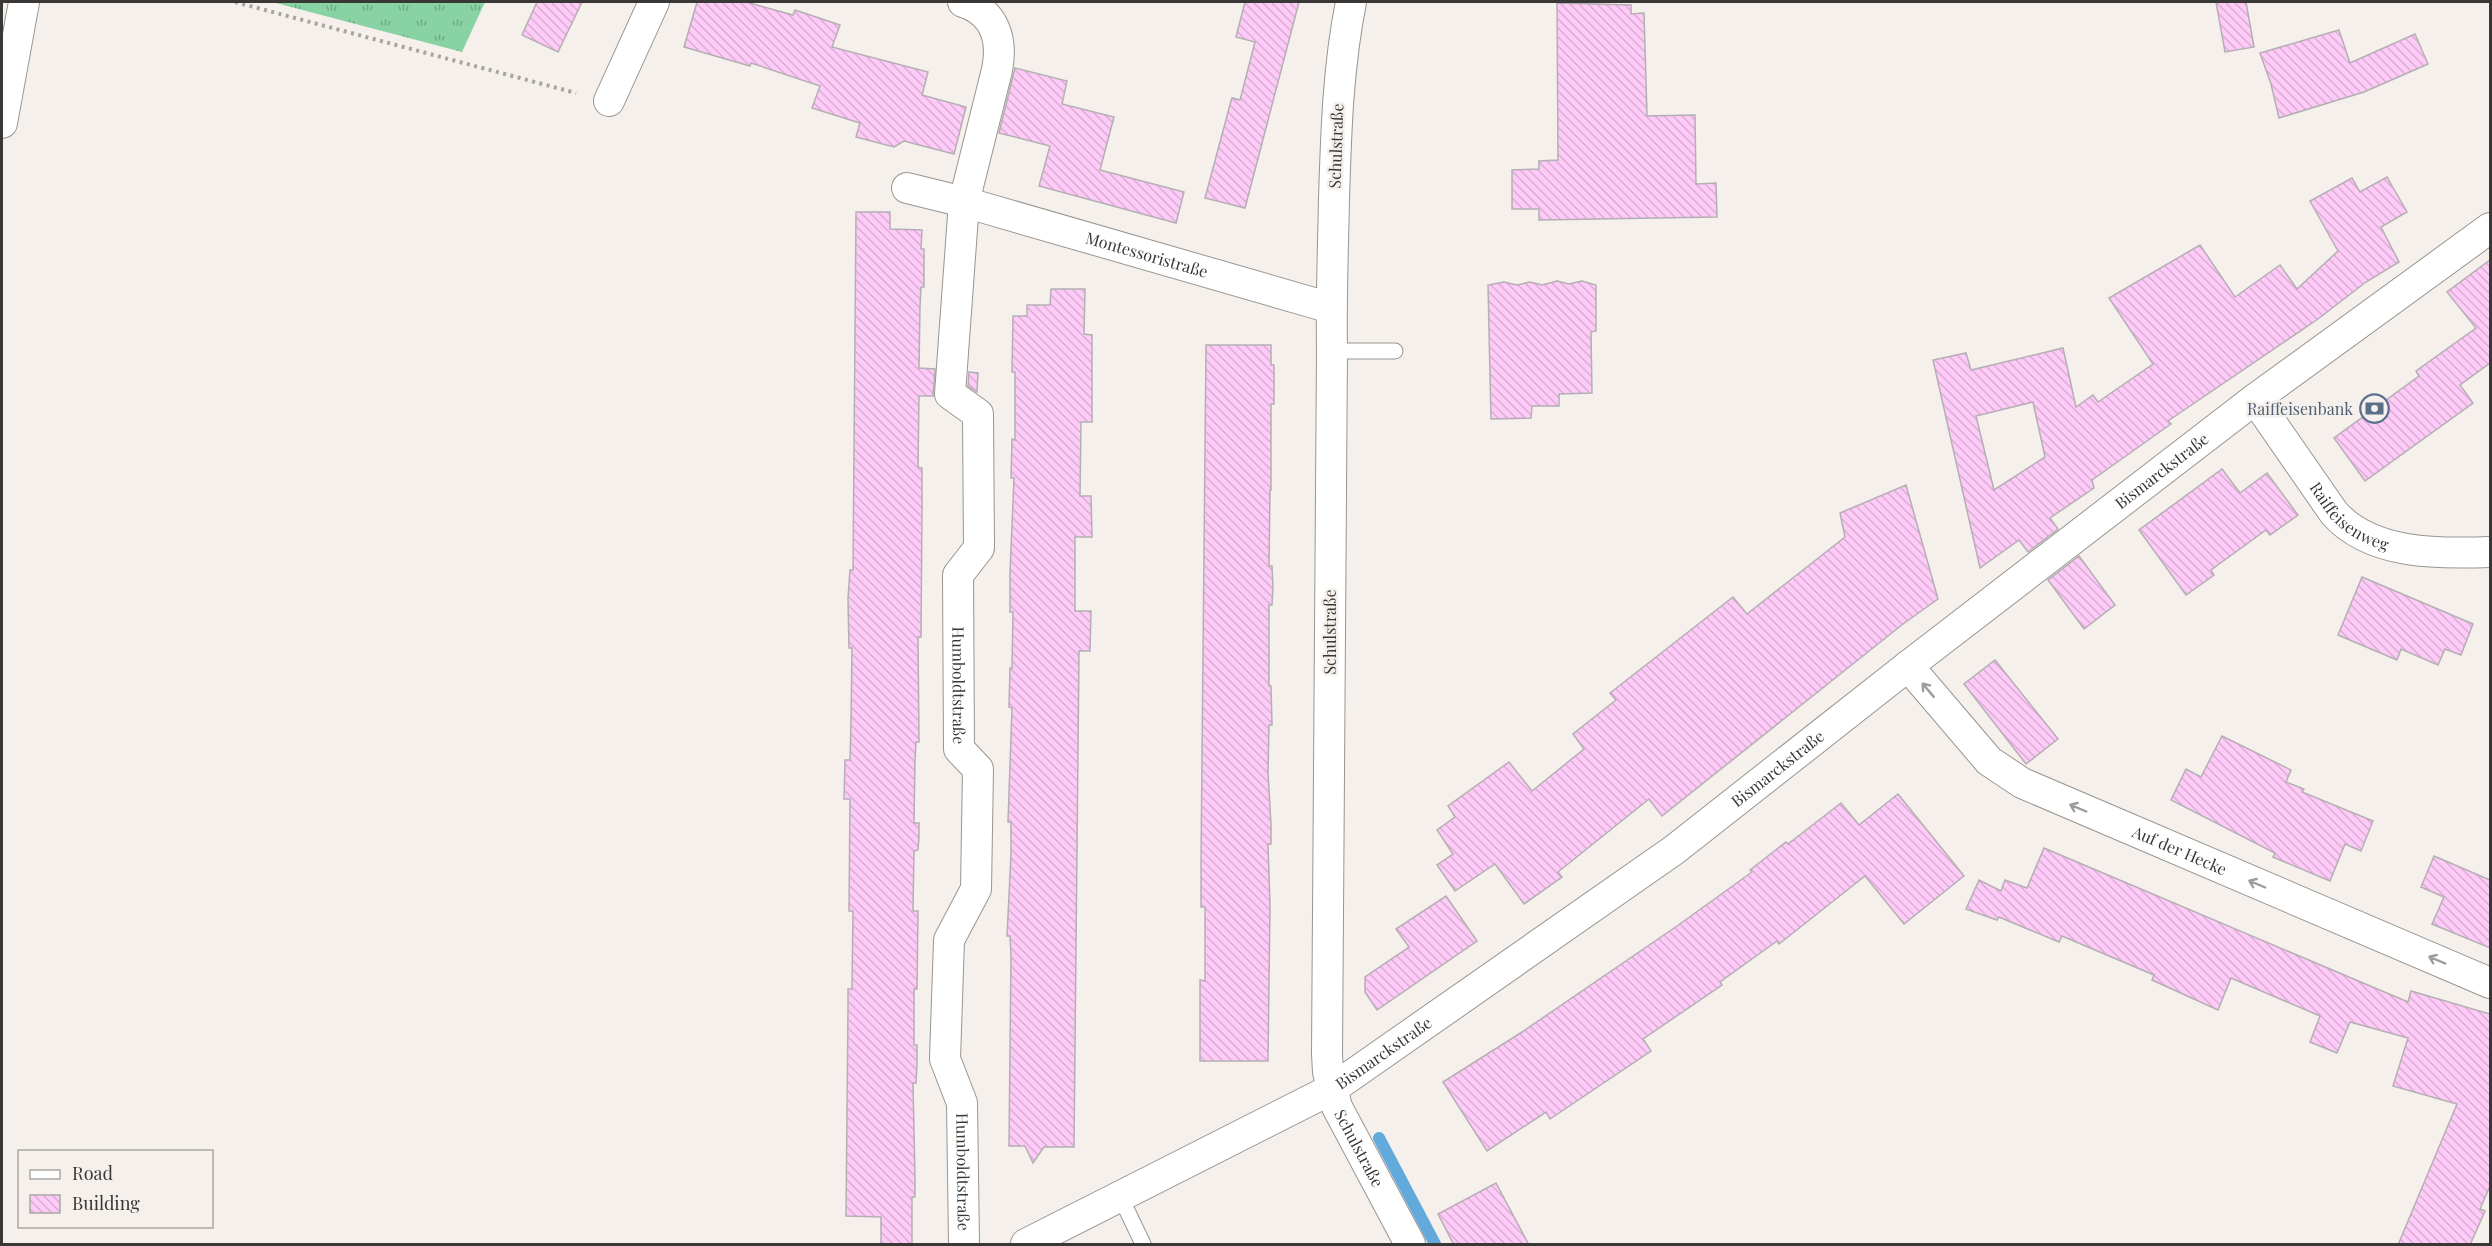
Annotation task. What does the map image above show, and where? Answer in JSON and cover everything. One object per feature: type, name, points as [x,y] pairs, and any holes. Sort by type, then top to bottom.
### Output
[{"type":"street","points":[[2,123],[24,2]]},
{"type":"street","points":[[609,101],[654,2]]},
{"type":"street","points":[[963,2],[987,15],[996,30],[1000,48],[997,70],[964,202]]},
{"type":"street","name":"Schulstraße","points":[[1351,2],[1341,58],[1336,132],[1331,308],[1328,1072],[1342,1116],[1410,1245]]},
{"type":"street","name":"Montessoristraße","points":[[907,188],[964,202],[1331,308]]},
{"type":"street","name":"Humboldtstraße","points":[[964,202],[950,394],[978,414],[979,548],[958,575],[959,749],[978,769],[976,889],[949,940],[945,1059],[962,1103],[964,1245]]},
{"type":"street","name":"Bismarckstraße","points":[[1026,1245],[1332,1089],[1674,850],[1908,666],[2255,399],[2490,228]]},
{"type":"street","name":"Raiffeisenweg","points":[[2255,399],[2334,513],[2350,528],[2390,545],[2413,550],[2439,553],[2490,552]]},
{"type":"street","name":"Auf der Hecke","points":[[1908,666],[1975,747],[1989,761],[2022,783],[2490,983]]},
{"type":"lane","points":[[1332,351],[1395,351]]},
{"type":"lane","points":[[1121,1198],[1143,1245]]},
{"type":"path","points":[[235,2],[609,101]]},
{"type":"green space","points":[[272,2],[485,2],[462,52]]},
{"type":"building","points":[[537,2],[582,2],[558,52],[522,35]]},
{"type":"building","points":[[697,2],[746,2],[793,15],[795,10],[840,25],[832,47],[928,72],[922,95],[966,107],[954,154],[904,141],[894,147],[856,137],[860,123],[812,108],[820,86],[751,63],[750,66],[684,47]]},
{"type":"building","points":[[1245,2],[1299,2],[1245,208],[1205,198],[1231,101],[1232,98],[1240,100],[1255,42],[1236,37]]},
{"type":"building","points":[[2216,2],[2246,2],[2254,47],[2225,52]]},
{"type":"building","points":[[1557,3],[1631,5],[1631,14],[1644,13],[1647,116],[1695,115],[1696,184],[1716,183],[1717,217],[1539,220],[1539,209],[1512,209],[1512,170],[1539,169],[1539,161],[1558,160]]},
{"type":"building","points":[[2339,30],[2350,63],[2415,34],[2428,64],[2364,92],[2279,118],[2271,84],[2260,53]]},
{"type":"building","points":[[1015,68],[1067,81],[1062,104],[1114,117],[1100,170],[1184,192],[1176,223],[1039,186],[1050,146],[999,133]]},
{"type":"building","points":[[2387,177],[2407,212],[2381,227],[2399,262],[2366,282],[2318,319],[2168,421],[2171,424],[2092,480],[2094,488],[2050,518],[2058,529],[2028,552],[2019,540],[1980,568],[1933,360],[1966,353],[1971,370],[2063,348],[2076,407],[2093,395],[2098,402],[2153,364],[2109,298],[2200,245],[2235,297],[2280,265],[2297,289],[2338,251],[2310,201],[2352,178],[2360,192]],"holes":[[[2033,402],[2045,457],[1994,490],[1976,416]]]},
{"type":"building","points":[[856,212],[890,212],[890,229],[922,230],[924,287],[921,287],[919,368],[935,369],[933,396],[919,396],[918,467],[922,468],[921,637],[918,637],[919,742],[916,742],[914,823],[919,823],[919,837],[918,850],[914,851],[913,911],[918,911],[917,989],[914,989],[914,1045],[917,1045],[917,1064],[916,1083],[913,1083],[915,1197],[912,1197],[912,1245],[881,1245],[881,1217],[846,1216],[848,989],[852,989],[853,911],[849,911],[850,799],[844,799],[845,760],[850,760],[851,722],[852,648],[849,648],[848,599],[850,570],[853,570]]},
{"type":"building","points":[[2490,260],[2490,363],[2460,385],[2473,403],[2365,481],[2334,438],[2419,376],[2416,371],[2476,328],[2447,292]]},
{"type":"building","points":[[1557,281],[1569,284],[1582,281],[1596,285],[1596,331],[1591,332],[1592,393],[1559,394],[1559,406],[1532,406],[1531,418],[1491,419],[1488,285],[1504,282],[1517,285],[1530,282],[1542,285]]},
{"type":"building","points":[[1051,289],[1085,289],[1084,334],[1092,335],[1092,422],[1081,422],[1080,496],[1091,496],[1092,537],[1075,537],[1075,611],[1091,611],[1090,651],[1079,651],[1074,1147],[1044,1147],[1033,1163],[1025,1146],[1009,1146],[1011,955],[1010,936],[1007,936],[1011,854],[1011,822],[1008,822],[1013,612],[1010,612],[1010,573],[1014,478],[1011,478],[1012,439],[1015,440],[1015,372],[1012,372],[1013,316],[1027,316],[1027,305],[1050,305]]},
{"type":"building","points":[[1206,345],[1271,345],[1271,365],[1274,365],[1274,404],[1271,404],[1269,566],[1272,566],[1273,586],[1272,605],[1269,605],[1269,686],[1271,686],[1272,725],[1269,725],[1268,772],[1271,844],[1268,844],[1270,905],[1268,1061],[1200,1061],[1200,980],[1205,981],[1205,907],[1201,907],[1201,863]]},
{"type":"building","points":[[969,372],[978,373],[977,392],[968,386]]},
{"type":"building","points":[[2222,469],[2240,493],[2267,473],[2298,515],[2270,535],[2266,530],[2211,570],[2214,575],[2186,595],[2139,530]]},
{"type":"building","points":[[1906,485],[1938,599],[1903,624],[1662,816],[1649,799],[1558,872],[1562,877],[1524,904],[1495,864],[1455,891],[1437,865],[1453,854],[1437,830],[1455,817],[1448,806],[1509,762],[1532,791],[1584,749],[1573,734],[1616,700],[1610,693],[1733,597],[1747,614],[1845,537],[1840,513]]},
{"type":"building","points":[[2079,556],[2115,605],[2084,629],[2048,580]]},
{"type":"building","points":[[2362,577],[2473,624],[2461,655],[2445,649],[2438,665],[2401,649],[2397,660],[2338,635]]},
{"type":"building","points":[[1995,660],[2058,739],[2026,764],[1964,684]]},
{"type":"building","points":[[2222,736],[2291,770],[2286,782],[2304,789],[2302,792],[2373,821],[2361,851],[2345,844],[2330,881],[2273,857],[2275,853],[2171,800],[2186,769],[2201,777]]},
{"type":"building","points":[[1898,794],[1964,876],[1904,924],[1865,876],[1779,944],[1777,941],[1720,982],[1722,985],[1643,1039],[1651,1051],[1550,1119],[1546,1112],[1487,1151],[1443,1082],[1522,1032],[1677,926],[1752,872],[1750,870],[1786,842],[1788,844],[1841,803],[1859,825]]},
{"type":"building","points":[[2044,848],[2408,1002],[2411,991],[2490,1014],[2490,1186],[2480,1209],[2485,1211],[2470,1245],[2398,1245],[2457,1104],[2393,1086],[2408,1038],[2350,1022],[2337,1053],[2310,1042],[2320,1016],[2231,978],[2218,1010],[2152,980],[2154,975],[2062,936],[2059,942],[1999,917],[1997,920],[1966,909],[1979,880],[2001,891],[2005,880],[2027,888]]},
{"type":"building","points":[[2434,856],[2490,880],[2490,948],[2432,924],[2444,897],[2421,887]]},
{"type":"building","points":[[1446,896],[1477,941],[1377,1010],[1365,992],[1365,977],[1409,947],[1396,929]]},
{"type":"building","points":[[1496,1183],[1529,1245],[1454,1245],[1438,1214]]},
{"type":"waterway","points":[[1379,1138],[1435,1244]]},
{"type":"place","name":"Raiffeisenbank","points":[[2374,409]]}]
